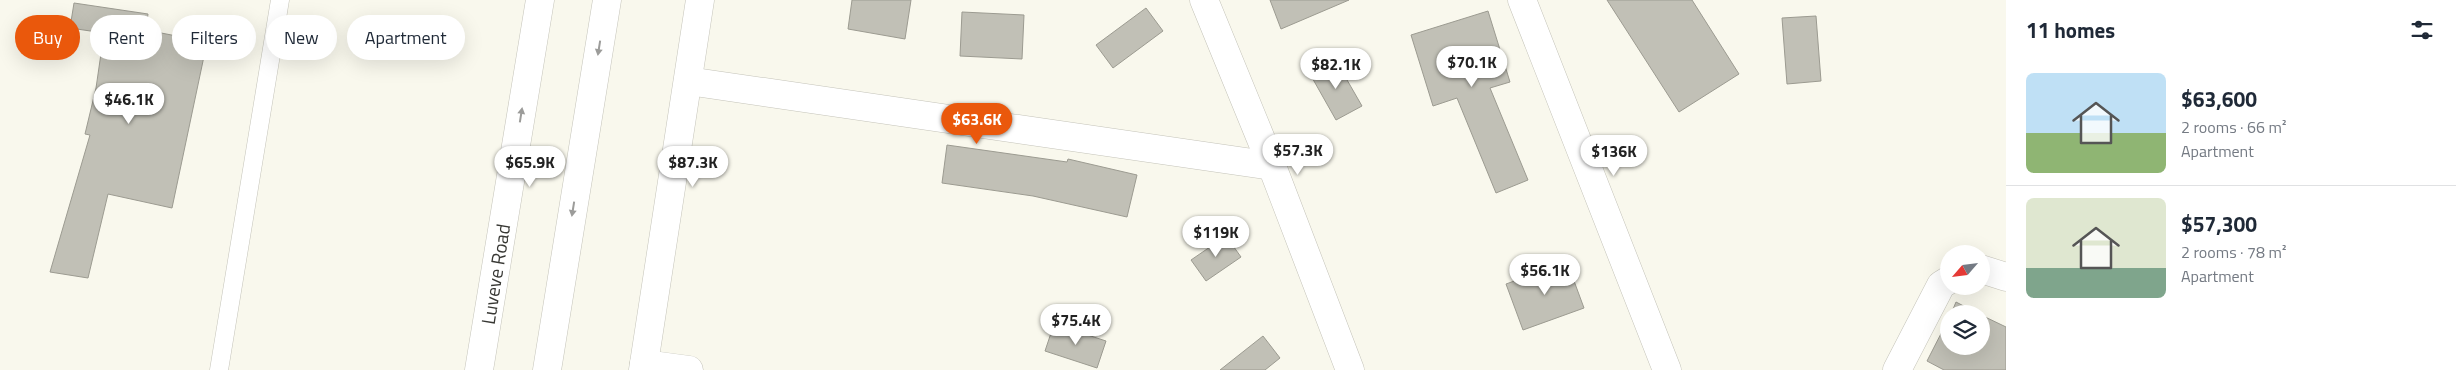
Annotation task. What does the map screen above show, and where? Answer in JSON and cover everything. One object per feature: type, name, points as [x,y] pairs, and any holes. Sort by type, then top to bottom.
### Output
[{"type":"street","name":"Luveve Road","points":[[479,370],[540,0]]},
{"type":"street","points":[[547,370],[606,0]]},
{"type":"street","points":[[689,370],[644,367],[700,0]]},
{"type":"street","points":[[1204,0],[1272,166],[1350,370]]},
{"type":"street","points":[[1522,0],[1668,370]]},
{"type":"street","points":[[688,81],[1272,166]]},
{"type":"street","points":[[1990,272],[2006,277]]},
{"type":"street","points":[[1897,370],[1940,285]]},
{"type":"lane","points":[[219,370],[280,0]]},
{"type":"building","points":[[852,0],[911,0],[905,39],[848,29]]},
{"type":"building","points":[[1270,0],[1349,0],[1281,29]]},
{"type":"building","points":[[1607,0],[1692,0],[1739,74],[1679,112]]},
{"type":"building","points":[[74,3],[148,14],[90,15],[90,31],[80,29],[80,15],[72,15]]},
{"type":"building","points":[[1146,8],[1163,31],[1113,68],[1096,45]]},
{"type":"building","points":[[1488,11],[1510,82],[1490,88],[1528,180],[1496,193],[1457,98],[1433,106],[1411,35]]},
{"type":"building","points":[[962,12],[1024,15],[1022,59],[960,56]]},
{"type":"building","points":[[1816,16],[1821,81],[1787,84],[1782,18]]},
{"type":"building","points":[[162,33],[172,35],[172,60],[203,60],[172,208],[108,194],[88,278],[50,272],[90,135],[85,134],[96,88],[100,60],[162,60]]},
{"type":"building","points":[[1335,59],[1362,106],[1336,120],[1310,74]]},
{"type":"building","points":[[947,145],[1067,162],[1068,159],[1137,175],[1127,217],[1033,196],[942,183]]},
{"type":"building","points":[[1226,236],[1241,257],[1206,281],[1191,260]]},
{"type":"building","points":[[1567,262],[1584,308],[1523,330],[1506,284]]},
{"type":"building","points":[[1990,319],[2006,327],[2006,370],[1944,370],[1927,361],[1940,336],[1940,355],[1990,355]]},
{"type":"building","points":[[1054,324],[1106,341],[1097,368],[1045,351]]},
{"type":"building","points":[[1263,336],[1280,358],[1265,370],[1220,370]]}]
